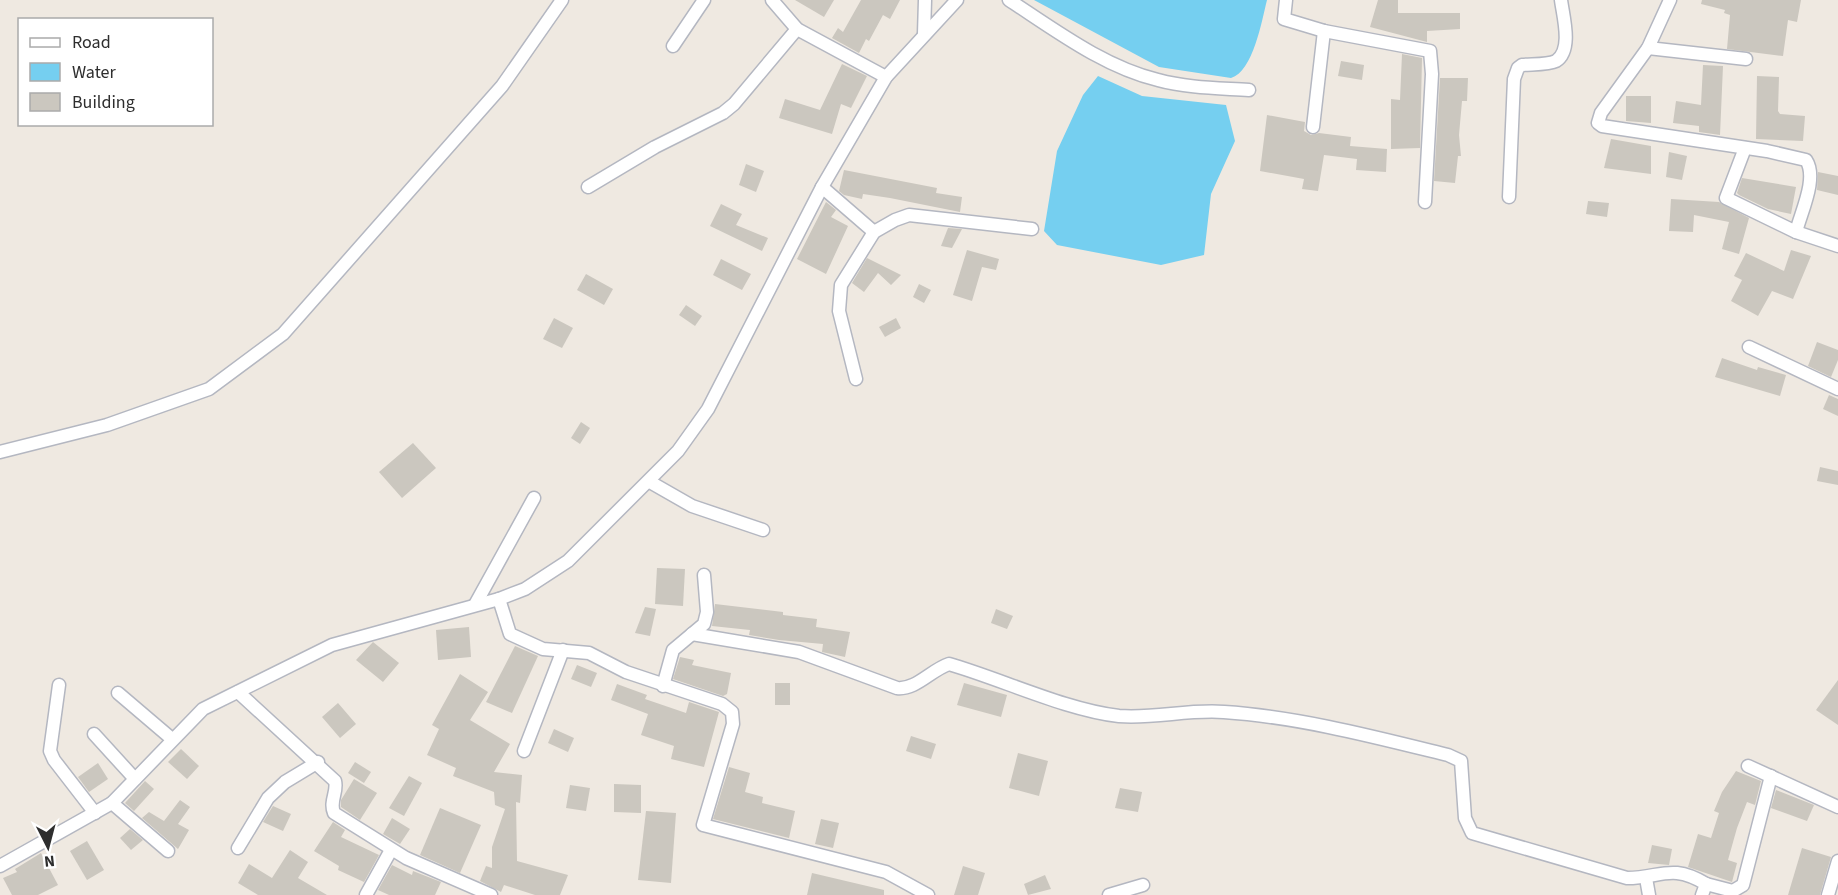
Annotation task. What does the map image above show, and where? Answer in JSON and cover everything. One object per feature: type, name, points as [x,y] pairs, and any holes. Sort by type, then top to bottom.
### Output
[{"type":"street","points":[[0,452],[107,425],[209,389],[283,334],[502,86],[562,0]]},
{"type":"street","points":[[673,46],[704,0]]},
{"type":"street","points":[[772,0],[797,29],[886,76]]},
{"type":"street","points":[[924,34],[925,0]]},
{"type":"street","points":[[0,866],[112,803],[203,709],[332,645],[500,598],[525,589],[568,561],[678,452],[708,409],[822,187],[886,76],[957,0]]},
{"type":"street","points":[[1009,0],[1088,49],[1133,72],[1179,85],[1249,90]]},
{"type":"street","points":[[1286,0],[1284,19],[1324,30],[1430,51],[1432,74],[1425,202]]},
{"type":"street","points":[[1509,197],[1514,79],[1518,68],[1522,65],[1554,62],[1562,56],[1566,43],[1561,0]]},
{"type":"street","points":[[1670,0],[1648,48],[1601,113],[1598,123],[1602,126],[1745,148],[1806,160],[1810,167],[1810,180],[1796,232]]},
{"type":"street","points":[[588,187],[655,147],[723,113],[734,104],[797,29]]},
{"type":"street","points":[[1312,127],[1324,30]]},
{"type":"street","points":[[1648,48],[1746,58]]},
{"type":"street","points":[[1745,148],[1726,198],[1796,232],[1838,246]]},
{"type":"street","points":[[822,187],[874,232]]},
{"type":"street","points":[[856,379],[839,311],[841,285],[874,232],[909,215],[1032,229]]},
{"type":"street","points":[[1749,347],[1838,389]]},
{"type":"street","points":[[650,482],[692,506],[763,530]]},
{"type":"street","points":[[476,603],[534,498]]},
{"type":"street","points":[[663,686],[673,650],[704,624],[707,612],[704,575]]},
{"type":"street","points":[[500,598],[510,634],[543,650],[589,653],[626,672],[722,704],[733,714],[733,724],[703,825],[886,872],[928,895]]},
{"type":"street","points":[[692,634],[799,652],[897,688],[912,686],[936,669],[949,664],[1095,712],[1154,717],[1221,711],[1358,733],[1448,755],[1461,761],[1465,818],[1472,833],[1627,878],[1646,878],[1666,871],[1685,873],[1704,889],[1733,891],[1743,885],[1772,777]]},
{"type":"street","points":[[524,751],[563,650]]},
{"type":"street","points":[[59,685],[50,751],[54,760],[95,813]]},
{"type":"street","points":[[238,692],[318,762],[335,781],[337,788],[332,803],[334,813],[391,850],[491,895]]},
{"type":"street","points":[[118,693],[172,739]]},
{"type":"street","points":[[94,734],[135,780]]},
{"type":"street","points":[[238,848],[268,798],[285,782],[318,762]]},
{"type":"street","points":[[1748,766],[1838,807]]},
{"type":"street","points":[[112,803],[168,851]]},
{"type":"street","points":[[366,895],[391,850]]},
{"type":"street","points":[[1828,895],[1838,861]]},
{"type":"street","points":[[1646,878],[1649,895]]},
{"type":"street","points":[[1109,895],[1143,885]]},
{"type":"water","points":[[1034,0],[1267,0],[1251,56],[1239,74],[1231,78],[1159,67]]},
{"type":"water","points":[[1098,76],[1142,96],[1226,105],[1235,141],[1211,194],[1204,255],[1161,265],[1057,245],[1044,231],[1057,151],[1083,95]]},
{"type":"building","points":[[795,0],[834,0],[824,17]]},
{"type":"building","points":[[861,0],[900,0],[890,19],[883,15],[869,41],[866,39],[859,53],[832,38],[838,28],[843,32]]},
{"type":"building","points":[[1378,0],[1398,0],[1398,13],[1460,13],[1460,29],[1427,31],[1427,42],[1370,27]]},
{"type":"building","points":[[1702,0],[1801,0],[1797,22],[1788,20],[1783,56],[1727,49],[1730,15],[1724,13],[1725,10],[1701,4]]},
{"type":"building","points":[[1402,54],[1422,58],[1420,148],[1391,149],[1391,99],[1400,100]]},
{"type":"building","points":[[1341,61],[1364,65],[1362,80],[1338,76]]},
{"type":"building","points":[[842,64],[867,76],[851,108],[841,104],[832,134],[779,118],[785,99],[820,110]]},
{"type":"building","points":[[1703,65],[1723,66],[1720,135],[1699,132],[1699,126],[1673,123],[1676,101],[1701,105]]},
{"type":"building","points":[[1757,76],[1779,77],[1778,111],[1780,114],[1805,116],[1803,141],[1756,139]]},
{"type":"building","points":[[1440,78],[1468,78],[1467,101],[1462,101],[1459,135],[1461,156],[1458,156],[1455,183],[1434,181]]},
{"type":"building","points":[[1626,96],[1651,96],[1651,123],[1626,121]]},
{"type":"building","points":[[1267,115],[1305,122],[1304,131],[1311,135],[1319,133],[1351,137],[1350,146],[1387,149],[1386,172],[1356,170],[1357,159],[1324,155],[1318,191],[1302,189],[1304,179],[1260,171]]},
{"type":"building","points":[[1611,139],[1651,146],[1651,174],[1604,168]]},
{"type":"building","points":[[1669,152],[1687,156],[1682,180],[1666,177]]},
{"type":"building","points":[[746,164],[764,171],[756,192],[739,185]]},
{"type":"building","points":[[844,170],[937,188],[936,193],[962,197],[960,212],[863,194],[862,199],[844,195],[839,191]]},
{"type":"building","points":[[1818,172],[1838,176],[1838,195],[1817,190]]},
{"type":"building","points":[[1742,178],[1796,187],[1791,214],[1768,209],[1739,195],[1737,193]]},
{"type":"building","points":[[1671,199],[1719,202],[1749,218],[1739,254],[1722,249],[1729,222],[1694,215],[1693,232],[1669,231]]},
{"type":"building","points":[[1588,201],[1609,203],[1607,217],[1586,214]]},
{"type":"building","points":[[826,202],[836,210],[831,217],[848,226],[826,274],[797,259]]},
{"type":"building","points":[[721,204],[742,214],[736,225],[768,238],[762,251],[710,226]]},
{"type":"building","points":[[948,228],[962,229],[952,248],[941,246]]},
{"type":"building","points":[[967,250],[999,259],[996,270],[982,267],[972,301],[953,295]]},
{"type":"building","points":[[1791,250],[1811,256],[1793,299],[1772,291],[1758,316],[1731,301],[1742,280],[1734,276],[1746,253],[1784,271]]},
{"type":"building","points":[[867,258],[901,275],[891,285],[878,273],[864,292],[852,283]]},
{"type":"building","points":[[721,259],[751,274],[742,290],[713,275]]},
{"type":"building","points":[[586,274],[613,289],[604,305],[577,290]]},
{"type":"building","points":[[919,284],[931,290],[924,303],[913,297]]},
{"type":"building","points":[[686,305],[702,316],[695,326],[679,315]]},
{"type":"building","points":[[554,318],[573,328],[562,348],[543,339]]},
{"type":"building","points":[[896,318],[901,328],[885,337],[879,327]]},
{"type":"building","points":[[1817,342],[1838,350],[1838,360],[1831,377],[1808,366]]},
{"type":"building","points":[[1722,358],[1757,370],[1758,367],[1786,375],[1780,396],[1715,377]]},
{"type":"building","points":[[1829,395],[1838,399],[1838,416],[1823,409]]},
{"type":"building","points":[[581,422],[590,428],[580,444],[571,438]]},
{"type":"building","points":[[413,443],[436,468],[402,498],[379,472]]},
{"type":"building","points":[[1820,467],[1838,471],[1838,485],[1817,481]]},
{"type":"building","points":[[657,568],[685,569],[683,606],[655,604]]},
{"type":"building","points":[[715,604],[783,612],[783,615],[817,619],[816,627],[850,632],[845,657],[822,652],[823,644],[779,640],[749,635],[750,630],[712,626]]},
{"type":"building","points":[[645,607],[656,609],[650,636],[635,633]]},
{"type":"building","points":[[996,609],[1013,616],[1007,629],[991,623]]},
{"type":"building","points":[[469,627],[471,657],[438,660],[436,630]]},
{"type":"building","points":[[373,642],[399,663],[383,682],[356,660]]},
{"type":"building","points":[[515,646],[538,656],[512,713],[486,702]]},
{"type":"building","points":[[680,657],[694,660],[692,665],[731,673],[727,694],[723,696],[673,679]]},
{"type":"building","points":[[577,665],[597,673],[591,687],[571,679]]},
{"type":"building","points":[[460,674],[488,692],[470,720],[510,744],[494,772],[522,775],[520,803],[516,802],[517,861],[568,875],[560,895],[535,895],[504,885],[501,892],[480,881],[486,866],[492,868],[492,847],[505,809],[495,805],[494,792],[453,776],[456,768],[427,755],[439,729],[432,725]]},
{"type":"building","points":[[1838,680],[1838,725],[1816,710]]},
{"type":"building","points":[[775,683],[790,683],[790,705],[775,705]]},
{"type":"building","points":[[964,683],[1007,695],[1001,717],[957,705]]},
{"type":"building","points":[[617,684],[647,695],[645,699],[686,713],[689,702],[719,712],[704,767],[671,759],[674,746],[641,735],[648,714],[611,700]]},
{"type":"building","points":[[338,703],[356,724],[340,738],[322,717]]},
{"type":"building","points":[[554,729],[574,738],[568,752],[548,743]]},
{"type":"building","points":[[911,736],[936,744],[931,759],[906,751]]},
{"type":"building","points":[[181,749],[199,766],[187,779],[168,762]]},
{"type":"building","points":[[1018,753],[1048,761],[1039,796],[1009,788]]},
{"type":"building","points":[[355,762],[371,772],[364,783],[348,773]]},
{"type":"building","points":[[98,763],[108,779],[89,792],[78,777]]},
{"type":"building","points":[[729,767],[750,773],[745,792],[763,797],[762,803],[795,811],[789,838],[713,819]]},
{"type":"building","points":[[1736,771],[1761,781],[1755,805],[1747,802],[1737,828],[1728,860],[1737,863],[1732,882],[1688,867],[1698,834],[1711,838],[1719,813],[1714,811],[1722,792]]},
{"type":"building","points":[[409,776],[422,783],[404,816],[389,808]]},
{"type":"building","points":[[354,779],[377,793],[360,820],[341,807],[341,800]]},
{"type":"building","points":[[145,781],[154,789],[134,811],[125,803]]},
{"type":"building","points":[[614,784],[641,785],[641,813],[614,812]]},
{"type":"building","points":[[570,785],[590,788],[586,811],[566,808]]},
{"type":"building","points":[[1120,788],[1142,792],[1138,812],[1115,808]]},
{"type":"building","points":[[1776,790],[1814,805],[1807,821],[1771,808]]},
{"type":"building","points":[[180,800],[190,807],[178,824],[189,830],[178,849],[142,818],[149,812],[164,821]]},
{"type":"building","points":[[273,806],[291,814],[283,831],[263,822]]},
{"type":"building","points":[[440,808],[481,825],[460,873],[420,855]]},
{"type":"building","points":[[646,811],[676,813],[671,883],[638,880]]},
{"type":"building","points":[[392,818],[410,829],[400,844],[383,834]]},
{"type":"building","points":[[821,819],[839,823],[833,848],[815,844]]},
{"type":"building","points":[[333,822],[345,830],[341,837],[379,855],[364,882],[338,870],[339,866],[314,851]]},
{"type":"building","points":[[130,829],[143,840],[131,850],[120,838]]},
{"type":"building","points":[[87,841],[104,870],[87,880],[70,851]]},
{"type":"building","points":[[1652,845],[1672,849],[1669,865],[1648,863]]},
{"type":"building","points":[[1802,848],[1831,857],[1820,895],[1788,895]]},
{"type":"building","points":[[290,850],[308,862],[298,878],[327,895],[258,895],[238,883],[249,864],[272,878]]},
{"type":"building","points":[[41,853],[58,885],[38,895],[12,895],[3,878],[17,872],[15,869]]},
{"type":"building","points":[[392,865],[412,875],[413,871],[441,882],[435,895],[389,895],[378,890]]},
{"type":"building","points":[[963,866],[985,873],[978,895],[954,895]]},
{"type":"building","points":[[812,873],[884,890],[884,895],[807,895]]},
{"type":"building","points":[[1045,875],[1051,889],[1028,895],[1024,884]]}]
